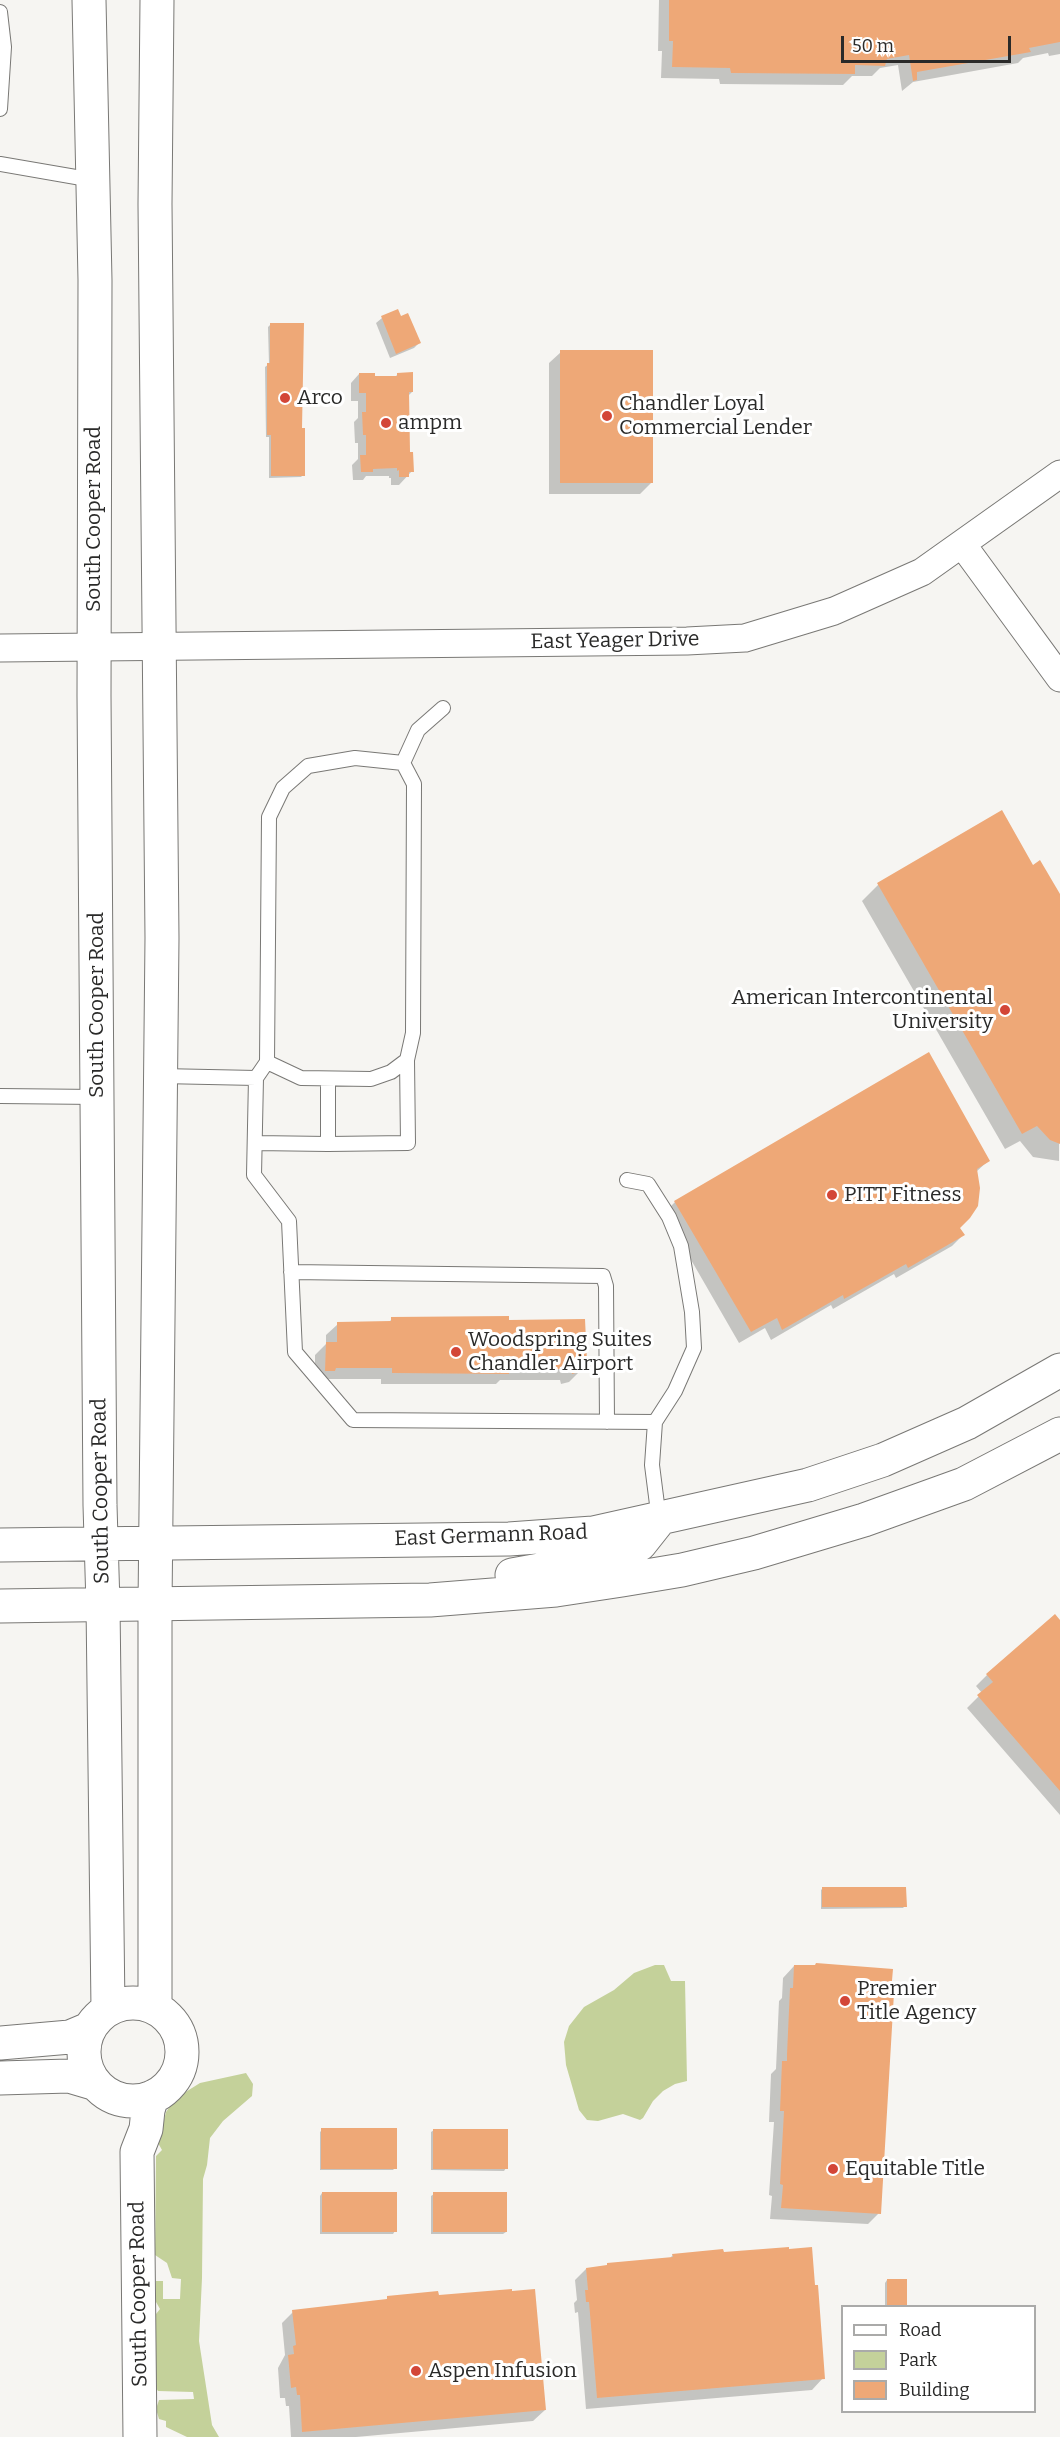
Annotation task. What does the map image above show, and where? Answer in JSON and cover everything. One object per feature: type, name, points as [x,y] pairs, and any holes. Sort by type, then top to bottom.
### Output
[{"type":"main road","name":"South Cooper Road","points":[[89,0],[95,280],[94,646],[103,1605],[98,2019],[84,2043],[84,2058],[87,2072],[124,2119],[125,2135],[137,2152]]},
{"type":"main road","points":[[155,2008],[153,1969],[155,1605],[161,1076],[155,204],[157,0]]},
{"type":"main road","name":"East Germann Road","points":[[0,1545],[509,1539],[593,1533],[808,1485],[883,1460],[967,1423],[1060,1370]]},
{"type":"main road","points":[[0,1606],[155,1605],[475,1597],[556,1590],[622,1580],[682,1570],[754,1553],[864,1520],[964,1484],[1060,1434]]},
{"type":"main road","points":[[475,1597],[516,1573],[617,1556],[640,1544],[659,1520]]},
{"type":"main road","points":[[0,2043],[70,2037],[123,2003],[139,2003],[155,2008],[169,2017],[178,2032],[183,2047],[182,2063],[176,2078],[161,2093],[139,2101],[126,2101],[69,2076],[0,2078]]},
{"type":"main road","name":"South Cooper Road","points":[[140,2437],[137,2152],[146,2129],[152,2097]]},
{"type":"street","name":"East Yeager Drive","points":[[0,648],[687,641],[745,638],[834,611],[922,572],[1060,474]]},
{"type":"street","points":[[962,544],[1060,678]]},
{"type":"lane","points":[[0,12],[4,47],[0,109]]},
{"type":"lane","points":[[0,164],[93,180]]},
{"type":"lane","points":[[403,763],[418,730],[443,708]]},
{"type":"lane","points":[[403,763],[355,758],[308,766],[283,788],[269,817],[267,1062],[256,1078],[254,1174],[289,1221],[295,1352],[353,1420],[655,1422]]},
{"type":"lane","points":[[255,1143],[408,1143],[407,1060],[413,1033],[414,784],[403,763]]},
{"type":"lane","points":[[267,1062],[301,1078],[371,1079],[391,1072],[407,1060]]},
{"type":"lane","points":[[161,1076],[256,1078]]},
{"type":"lane","points":[[328,1079],[328,1144]]},
{"type":"lane","points":[[0,1096],[97,1097]]},
{"type":"lane","points":[[627,1180],[648,1184],[669,1217],[681,1246],[692,1312],[694,1348],[675,1391],[655,1422],[652,1465],[659,1520]]},
{"type":"lane","points":[[291,1272],[603,1276],[606,1286],[607,1422]]},
{"type":"green space","points":[[655,1965],[664,1965],[671,1981],[685,1981],[687,2081],[675,2084],[663,2091],[640,2120],[623,2114],[598,2121],[587,2120],[579,2110],[566,2065],[564,2042],[569,2026],[584,2007],[614,1990],[634,1973]]},
{"type":"green space","points":[[246,2073],[253,2084],[252,2096],[223,2121],[210,2138],[203,2179],[199,2341],[212,2425],[219,2437],[187,2437],[166,2427],[166,2421],[159,2419],[156,2409],[159,2400],[194,2399],[193,2392],[158,2391],[156,2388],[156,2314],[160,2309],[156,2302],[156,2281],[163,2281],[163,2299],[180,2299],[181,2279],[172,2278],[167,2263],[155,2255],[156,2156],[162,2150],[158,2143],[166,2112],[176,2098],[200,2083]]},
{"type":"building","points":[[669,0],[1060,0],[1060,42],[1029,48],[1031,52],[917,72],[917,80],[913,81],[909,55],[887,59],[885,66],[855,65],[855,74],[731,73],[730,68],[672,67],[673,41],[669,41]]},
{"type":"building","points":[[398,309],[401,316],[408,313],[421,343],[396,354],[381,316]]},
{"type":"building","name":"Arco","points":[[270,323],[304,323],[302,428],[305,428],[305,476],[271,476],[271,435],[267,435],[267,363],[270,363]]},
{"type":"building","name":"Chandler Loyal Commercial Lender","points":[[560,350],[653,350],[653,483],[560,483]]},
{"type":"building","name":"ampm","points":[[413,372],[413,392],[409,392],[410,452],[413,452],[414,472],[409,472],[409,477],[399,477],[397,468],[361,472],[360,455],[366,455],[366,435],[363,435],[362,412],[366,412],[366,393],[359,393],[359,373],[397,376],[397,373]]},
{"type":"building","name":"American Intercontinental University","points":[[1002,810],[1033,865],[1040,860],[1060,894],[1060,1144],[1050,1140],[1037,1126],[1022,1134],[877,883]]},
{"type":"building","name":"PITT Fitness","points":[[929,1052],[990,1161],[977,1169],[980,1188],[978,1206],[960,1228],[965,1235],[908,1268],[906,1264],[844,1299],[843,1295],[782,1330],[777,1318],[751,1332],[674,1201]]},
{"type":"building","name":"Woodspring Suites Chandler Airport","points":[[509,1316],[509,1320],[585,1319],[587,1362],[582,1371],[572,1374],[571,1369],[509,1369],[509,1374],[392,1373],[392,1368],[336,1368],[335,1371],[325,1371],[326,1342],[337,1342],[337,1322],[391,1321],[391,1317]]},
{"type":"building","points":[[1055,1614],[1060,1620],[1060,1791],[977,1695],[993,1682],[986,1674]]},
{"type":"building","points":[[822,1887],[906,1887],[907,1907],[822,1907]]},
{"type":"building","points":[[816,1963],[893,1969],[891,1992],[894,1993],[881,2214],[781,2208],[784,2111],[780,2111],[782,2061],[787,2061],[790,1988],[793,1988],[794,1965],[815,1965]]},
{"type":"building","points":[[321,2128],[397,2128],[397,2169],[321,2169]]},
{"type":"building","points":[[433,2129],[508,2129],[508,2169],[433,2169]]},
{"type":"building","points":[[322,2192],[397,2192],[397,2232],[322,2232]]},
{"type":"building","points":[[433,2192],[507,2192],[507,2232],[433,2232]]},
{"type":"building","points":[[789,2247],[789,2249],[812,2247],[815,2285],[818,2285],[825,2379],[597,2398],[589,2302],[586,2302],[585,2290],[588,2290],[586,2268],[607,2265],[607,2263],[673,2257],[672,2254],[723,2249],[724,2252]]},
{"type":"building","points":[[887,2279],[907,2279],[907,2305],[887,2305]]},
{"type":"building","name":"Aspen Infusion","points":[[512,2289],[512,2291],[535,2289],[546,2410],[302,2432],[300,2395],[297,2395],[296,2387],[291,2388],[288,2355],[294,2354],[293,2346],[296,2345],[292,2310],[438,2291],[439,2295]]},
{"type":"place","name":"Arco","points":[[285,398]]},
{"type":"place","name":"Chandler Loyal Commercial Lender","points":[[607,416]]},
{"type":"place","name":"ampm","points":[[386,423]]},
{"type":"place","name":"American Intercontinental University","points":[[1005,1010]]},
{"type":"place","name":"PITT Fitness","points":[[832,1195]]},
{"type":"place","name":"Woodspring Suites Chandler Airport","points":[[456,1352]]},
{"type":"place","name":"Premier Title Agency","points":[[845,2001]]},
{"type":"place","name":"Equitable Title","points":[[833,2169]]},
{"type":"place","name":"Aspen Infusion","points":[[416,2371]]}]
